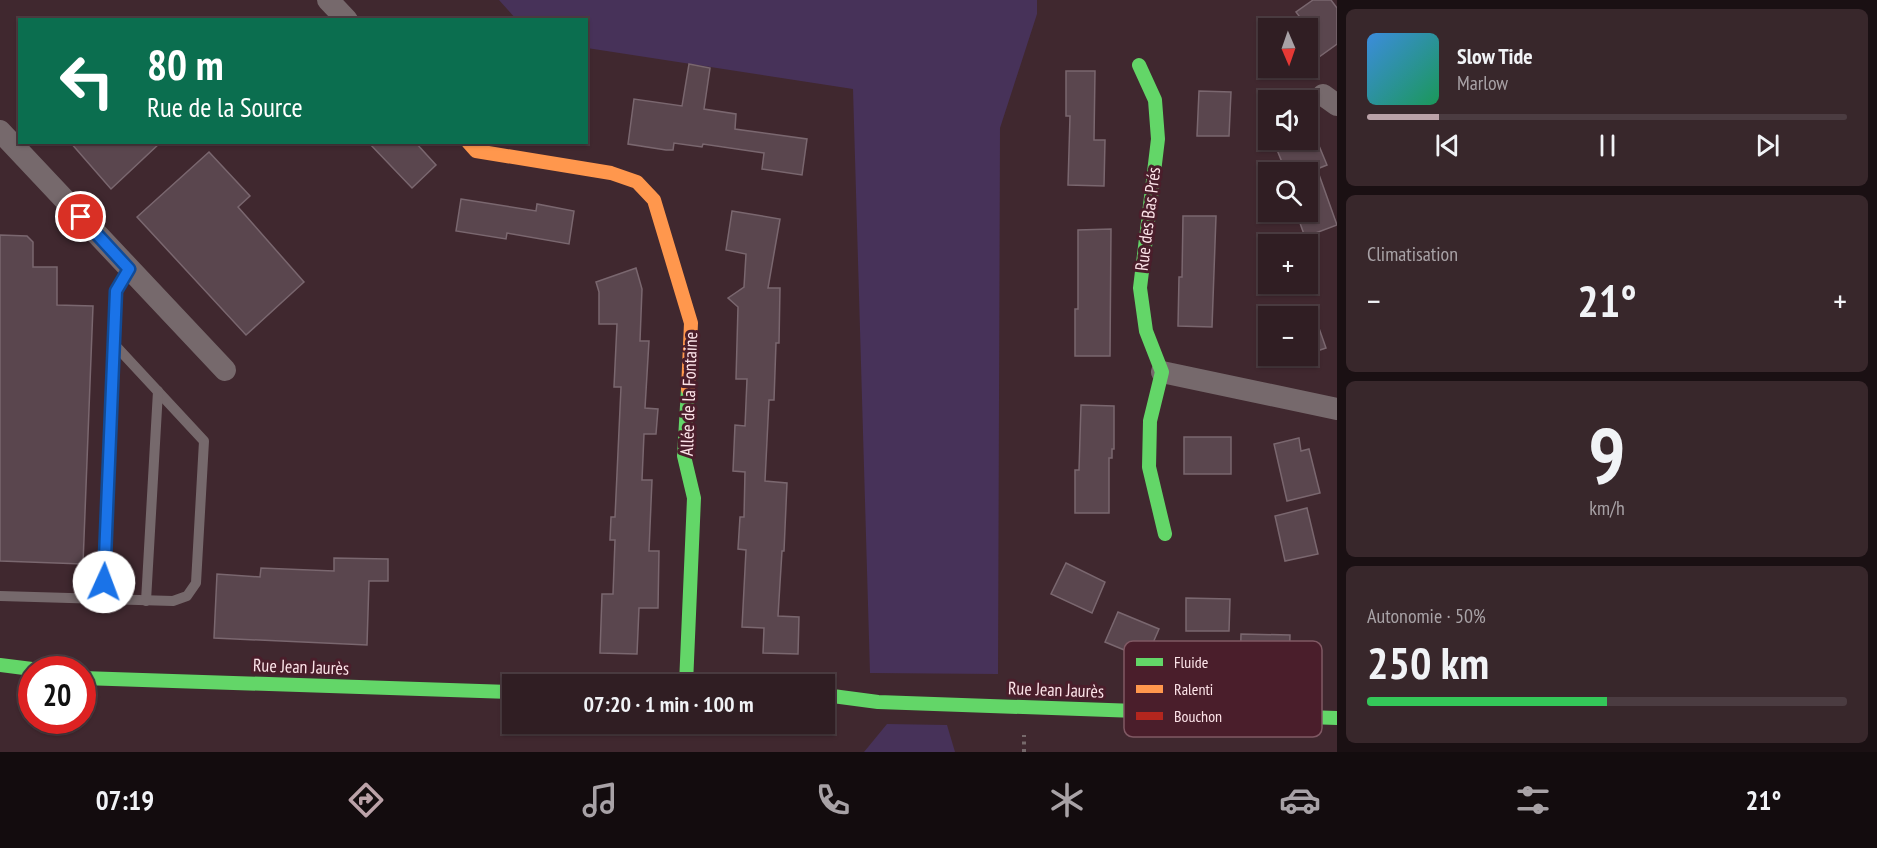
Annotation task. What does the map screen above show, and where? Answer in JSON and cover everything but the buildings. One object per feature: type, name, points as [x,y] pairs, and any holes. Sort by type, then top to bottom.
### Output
[{"type":"street","points":[[328,0],[345,18]]},
{"type":"street","name":"Rue des Bas Prés","points":[[1139,65],[1155,100],[1158,139],[1140,288],[1146,331],[1162,372]]},
{"type":"street","points":[[0,131],[225,370]]},
{"type":"street","name":"Allée de la Fontaine","points":[[470,144],[476,151],[611,173],[637,182],[654,200],[691,323],[684,456],[694,498],[686,674]]},
{"type":"street","points":[[1165,534],[1149,467],[1150,421],[1162,372],[1337,409]]},
{"type":"street","points":[[0,664],[18,667]]},
{"type":"street","points":[[0,677],[18,678]]},
{"type":"street","name":"Rue Jean Jaurès","points":[[96,678],[502,693]]},
{"type":"street","name":"Rue Jean Jaurès","points":[[835,696],[878,702],[1124,711]]},
{"type":"street","name":"Rue Jean Jaurès","points":[[835,708],[878,702]]},
{"type":"street","name":"Rue Jean Jaurès","points":[[1322,718],[1337,718]]},
{"type":"street","name":"Rue Jean Jaurès","points":[[1322,728],[1337,731]]},
{"type":"lane","points":[[104,599],[116,291],[129,269]]},
{"type":"lane","points":[[0,596],[173,602],[187,596],[196,583],[204,441],[113,343]]},
{"type":"lane","points":[[146,601],[158,391]]},
{"type":"shaded area","points":[[499,0],[1037,0],[1037,14],[1000,128],[998,674],[870,673],[853,89],[588,48],[588,18],[515,18]]},
{"type":"shaded area","points":[[887,724],[947,725],[955,752],[864,752]]},
{"type":"traffic: fast","points":[[1139,65],[1155,100],[1158,139],[1140,288],[1146,331],[1162,372],[1150,421],[1149,467],[1165,534]]},
{"type":"traffic: fast","points":[[686,674],[694,498],[684,456],[688,389]]},
{"type":"traffic: fast","points":[[0,665],[18,667]]},
{"type":"traffic: fast","points":[[96,678],[502,692]]},
{"type":"traffic: fast","points":[[835,696],[878,702],[1124,711]]},
{"type":"traffic: fast","points":[[1322,717],[1337,718]]},
{"type":"traffic: slow","points":[[470,144],[476,151],[611,173],[637,182],[654,200],[691,323],[688,389]]},
{"type":"route","points":[[81,217],[129,269],[116,291],[104,582]]}]
